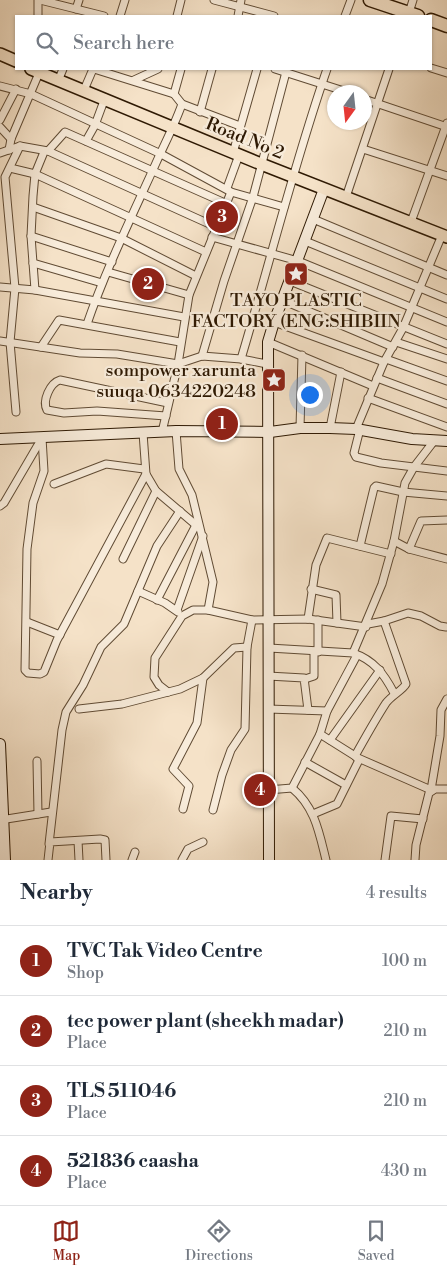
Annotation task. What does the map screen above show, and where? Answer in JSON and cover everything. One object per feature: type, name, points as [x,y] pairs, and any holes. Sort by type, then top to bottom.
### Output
[{"type":"highway","points":[[370,0],[411,15]]},
{"type":"highway","points":[[432,20],[447,26]]},
{"type":"main road","points":[[0,54],[15,59]]},
{"type":"main road","name":"Road No 2","points":[[35,71],[105,98],[236,154],[444,236]]},
{"type":"street","points":[[38,15],[39,0],[76,9],[86,14]]},
{"type":"street","points":[[76,9],[79,0]]},
{"type":"street","points":[[120,15],[125,0]]},
{"type":"street","points":[[177,15],[181,0]]},
{"type":"street","points":[[214,0],[241,3],[271,15]]},
{"type":"street","points":[[345,15],[350,0]]},
{"type":"street","points":[[411,15],[413,0]]},
{"type":"street","points":[[432,68],[447,73]]},
{"type":"street","points":[[58,81],[63,70]]},
{"type":"street","points":[[84,90],[94,70]]},
{"type":"street","points":[[98,70],[174,94],[182,104],[240,126]]},
{"type":"street","points":[[134,80],[155,70]]},
{"type":"street","points":[[174,94],[181,70]]},
{"type":"street","points":[[200,112],[212,70]]},
{"type":"street","points":[[162,432],[178,364],[189,295],[229,190],[240,126],[256,70]]},
{"type":"street","points":[[279,70],[327,86]]},
{"type":"street","points":[[241,359],[272,254],[292,176],[327,70]]},
{"type":"street","points":[[346,197],[389,70]]},
{"type":"street","points":[[9,150],[10,139],[31,94],[35,71]]},
{"type":"street","points":[[202,356],[253,197],[286,72]]},
{"type":"street","points":[[0,86],[31,94],[161,154],[229,190],[284,207]]},
{"type":"street","points":[[0,120],[16,89]]},
{"type":"street","points":[[86,141],[95,125],[105,98]]},
{"type":"street","points":[[372,101],[446,125],[428,170],[411,222]]},
{"type":"street","points":[[87,324],[94,300],[108,272],[130,218],[174,128],[182,104]]},
{"type":"street","points":[[0,127],[10,139]]},
{"type":"street","points":[[35,290],[31,236],[35,174],[46,151],[63,133],[86,141],[225,203]]},
{"type":"street","points":[[16,412],[10,342],[15,288],[3,177],[10,168],[20,146]]},
{"type":"street","points":[[0,153],[20,146],[46,151],[216,226]]},
{"type":"street","points":[[363,149],[447,176]]},
{"type":"street","points":[[10,168],[35,174],[206,252]]},
{"type":"street","points":[[269,860],[270,432],[268,342],[324,188]]},
{"type":"street","points":[[33,207],[121,238],[196,276]]},
{"type":"street","points":[[313,219],[447,275]]},
{"type":"street","points":[[31,236],[112,262]]},
{"type":"street","points":[[444,236],[428,268],[403,328],[385,360],[368,398],[358,429],[354,453],[356,457],[447,471]]},
{"type":"street","points":[[212,237],[298,261],[447,322]]},
{"type":"street","points":[[305,241],[447,298]]},
{"type":"street","points":[[33,263],[102,284]]},
{"type":"street","points":[[108,272],[189,295]]},
{"type":"street","points":[[290,281],[358,306],[403,328],[447,344]]},
{"type":"street","points":[[0,286],[35,290],[184,317]]},
{"type":"street","points":[[282,300],[395,344],[447,359]]},
{"type":"street","points":[[41,348],[58,321],[87,324],[180,342]]},
{"type":"street","points":[[274,322],[447,381]]},
{"type":"street","points":[[0,341],[80,353],[117,354],[178,364],[202,356],[241,359],[267,364]]},
{"type":"street","points":[[268,342],[373,386]]},
{"type":"street","points":[[300,428],[302,355]]},
{"type":"street","points":[[330,428],[341,372]]},
{"type":"street","points":[[377,378],[447,404]]},
{"type":"street","points":[[166,416],[97,411],[64,413],[47,410],[45,402],[52,384],[60,380],[168,403]]},
{"type":"street","points":[[368,398],[447,426]]},
{"type":"street","points":[[0,439],[176,431],[270,432],[300,428],[330,428],[358,429],[434,441],[447,441]]},
{"type":"street","points":[[176,431],[179,469],[192,495],[213,582],[208,610]]},
{"type":"street","points":[[143,433],[145,472],[156,492],[197,522]]},
{"type":"street","points":[[0,506],[4,503],[42,438]]},
{"type":"street","points":[[42,438],[44,471],[33,503],[27,548],[25,670],[28,674],[44,672],[60,635],[145,472]]},
{"type":"street","points":[[292,788],[320,734],[328,711],[367,625],[391,554],[403,492],[414,467],[434,441]]},
{"type":"street","points":[[54,484],[106,464],[145,472]]},
{"type":"street","points":[[360,546],[374,488],[378,485],[403,492],[447,496]]},
{"type":"street","points":[[123,559],[156,492]]},
{"type":"street","points":[[48,860],[51,812],[66,712],[84,685],[101,647],[124,624],[157,546],[180,511]]},
{"type":"street","points":[[409,549],[422,521],[447,520]]},
{"type":"street","points":[[158,600],[197,522]]},
{"type":"street","points":[[168,692],[156,680],[154,665],[159,650],[179,613],[203,536]]},
{"type":"street","points":[[308,619],[311,589],[318,560],[327,538],[391,554]]},
{"type":"street","points":[[394,541],[409,549],[447,559]]},
{"type":"street","points":[[311,589],[336,595],[337,623]]},
{"type":"street","points":[[138,591],[158,600],[179,613],[197,609],[252,620],[308,619],[367,625],[384,622],[398,614],[408,613],[421,616],[447,628]]},
{"type":"street","points":[[213,810],[231,750],[245,729],[247,647],[252,620]]},
{"type":"street","points":[[268,676],[302,677],[305,679],[314,676],[318,620]]},
{"type":"street","points":[[27,622],[60,635]]},
{"type":"street","points":[[313,814],[337,804],[359,762],[357,757],[394,693],[403,689],[406,684],[384,622]]},
{"type":"street","points":[[79,709],[122,704],[168,692],[204,678],[234,648],[247,647]]},
{"type":"street","points":[[268,648],[355,654],[373,663],[380,670],[394,693]]},
{"type":"street","points":[[330,740],[380,670]]},
{"type":"street","points":[[183,809],[189,786],[173,770],[198,723],[204,678]]},
{"type":"street","points":[[305,679],[308,710]]},
{"type":"street","points":[[415,860],[423,818],[431,790],[440,736],[441,710],[447,699]]},
{"type":"street","points":[[268,708],[328,711]]},
{"type":"street","points":[[320,734],[357,757],[431,790],[447,789]]},
{"type":"street","points":[[0,744],[5,860]]},
{"type":"street","points":[[37,761],[38,814]]},
{"type":"street","points":[[305,762],[346,785]]},
{"type":"street","points":[[268,790],[292,788],[303,797],[313,814],[326,860]]},
{"type":"street","points":[[2,820],[51,812]]},
{"type":"street","points":[[386,860],[391,816],[423,818]]},
{"type":"street","points":[[49,844],[52,841],[105,840],[106,860]]},
{"type":"street","points":[[78,841],[79,860]]},
{"type":"street","points":[[182,860],[188,849],[203,842]]},
{"type":"street","points":[[132,860],[135,852]]},
{"type":"place","name":"TLS 511046","points":[[222,217]]},
{"type":"place","name":"TAYO PLASTIC FACTORY (ENG:SHIBIIN","points":[[296,274]]},
{"type":"place","name":"tec power plant (sheekh madar)","points":[[148,284]]},
{"type":"place","name":"sompower xarunta suuqa 0634220248","points":[[274,380]]},
{"type":"place","name":"TVC Tak Video Centre","points":[[222,424]]},
{"type":"place","name":"521836 caasha","points":[[260,790]]}]
